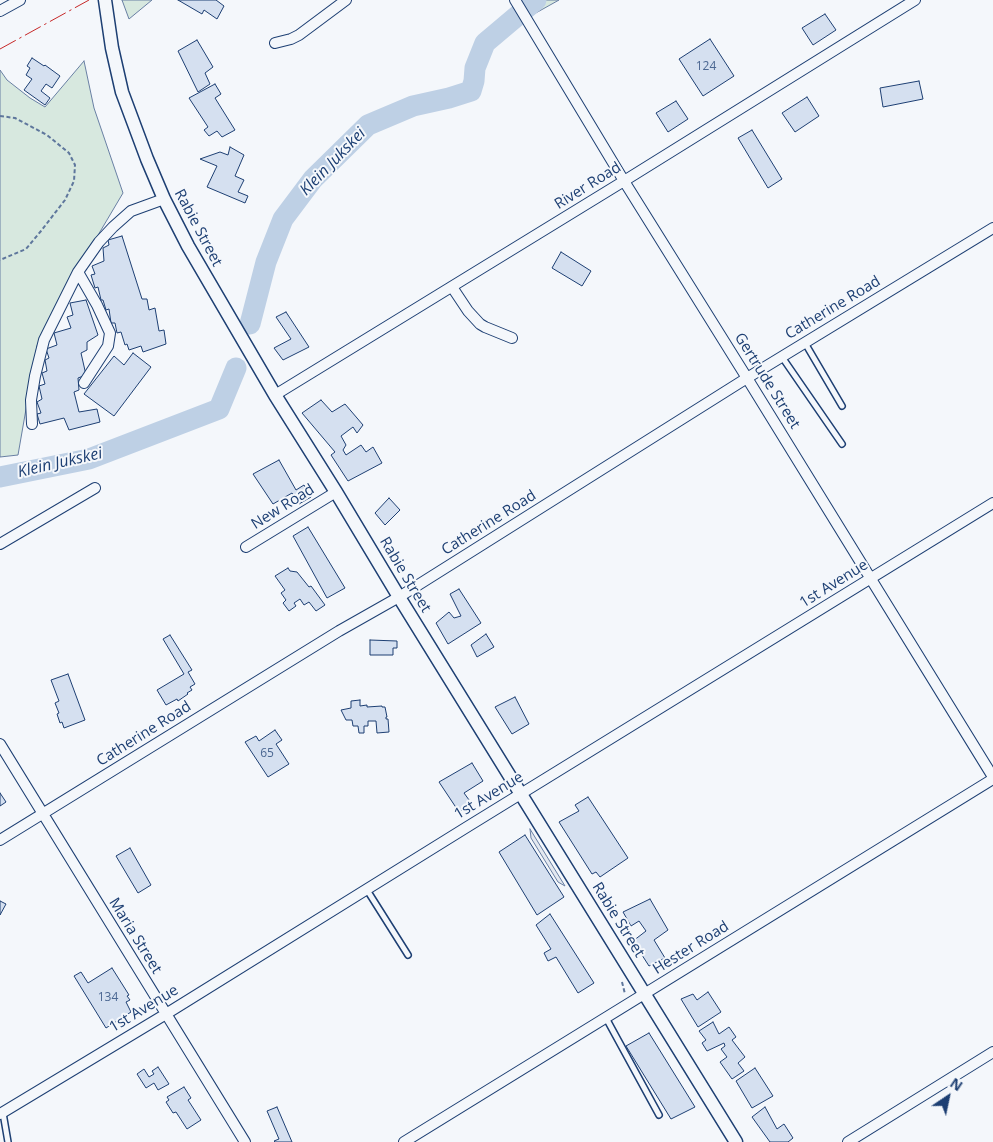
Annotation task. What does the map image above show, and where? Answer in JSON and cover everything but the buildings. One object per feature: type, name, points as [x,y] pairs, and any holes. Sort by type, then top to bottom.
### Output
[{"type":"street","points":[[0,11],[20,0]]},
{"type":"street","name":"Rabie Street","points":[[105,0],[112,48],[122,92],[164,199],[188,246],[275,395],[736,1142]]},
{"type":"street","points":[[275,43],[291,39],[307,30],[346,0]]},
{"type":"street","name":"Gertrude Street","points":[[515,0],[624,181],[748,378],[993,778]]},
{"type":"street","name":"River Road","points":[[275,395],[915,0]]},
{"type":"street","points":[[32,424],[31,400],[44,340],[78,272],[99,242],[131,211],[164,199]]},
{"type":"street","name":"Catherine Road","points":[[0,840],[339,631],[399,597],[748,378],[993,228]]},
{"type":"street","points":[[78,272],[110,333],[108,346],[84,383]]},
{"type":"street","points":[[452,287],[468,311],[480,324],[512,338]]},
{"type":"street","points":[[0,544],[96,488]]},
{"type":"street","name":"New Road","points":[[246,547],[336,492]]},
{"type":"street","name":"1st Avenue","points":[[2,1113],[166,1014],[993,503]]},
{"type":"street","name":"Maria Street","points":[[0,744],[245,1142]]},
{"type":"street","name":"Hester Road","points":[[404,1142],[993,778]]},
{"type":"street","points":[[848,1142],[993,1052]]},
{"type":"lane","points":[[805,343],[842,406]]},
{"type":"lane","points":[[782,357],[842,444]]},
{"type":"lane","points":[[366,889],[408,955]]},
{"type":"lane","points":[[606,1018],[659,1115]]},
{"type":"lane","points":[[2,1113],[8,1142]]},
{"type":"path","points":[[0,116],[15,118],[47,135],[70,153],[75,165],[74,182],[66,200],[26,250],[0,260]]},
{"type":"path","points":[[621,981],[625,991],[624,994]]},
{"type":"shaded area","points":[[122,0],[152,0],[129,19]]},
{"type":"shaded area","points":[[529,0],[559,0],[534,14]]},
{"type":"shaded area","points":[[84,61],[94,108],[123,193],[69,284],[37,346],[18,455],[0,457],[0,70],[7,80],[45,107]]},
{"type":"shaded area","points":[[530,829],[565,886],[558,882],[531,838]]},
{"type":"waterway","name":"Klein Jukskei","points":[[250,324],[266,262],[283,219],[313,179],[368,125],[413,106],[471,91],[475,68],[485,43],[536,0]]},
{"type":"waterway","name":"Klein Jukskei","points":[[0,477],[89,459],[219,409],[236,368]]},
{"type":"power","points":[[0,49],[89,0]]}]
